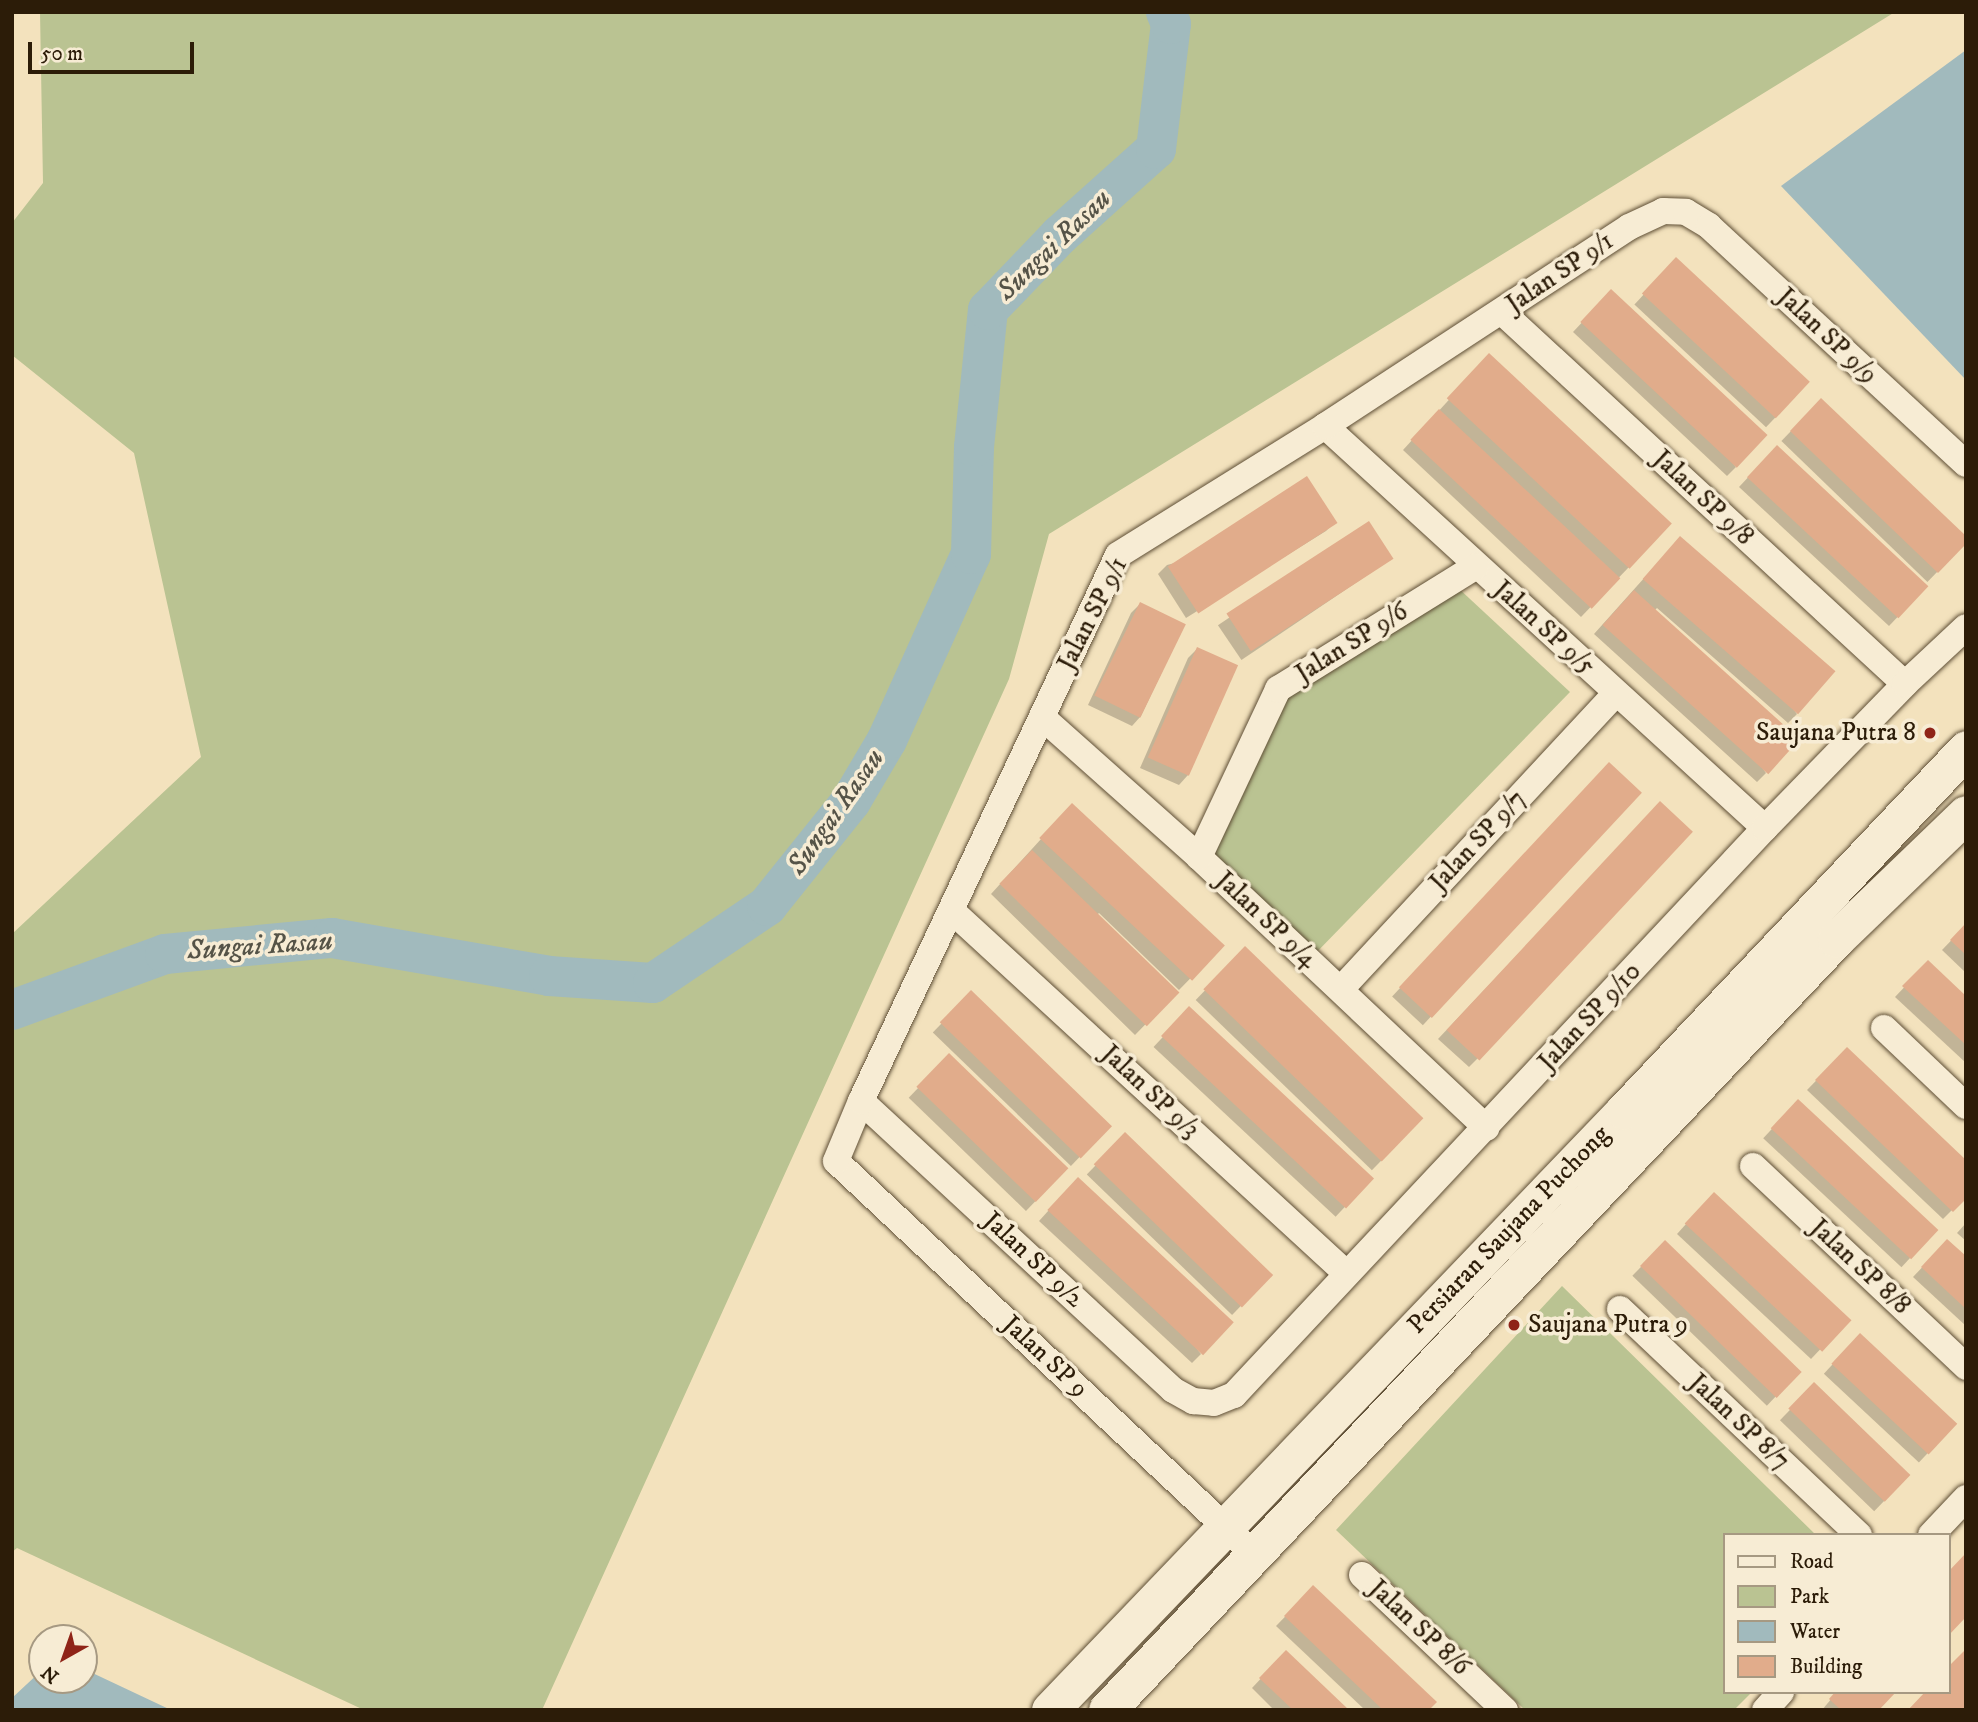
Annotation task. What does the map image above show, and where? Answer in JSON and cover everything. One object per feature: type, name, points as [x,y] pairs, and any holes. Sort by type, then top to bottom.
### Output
[{"type":"street","name":"Jalan SP 9/1","points":[[836,1161],[861,1101],[1120,552],[1325,426],[1629,227],[1663,211],[1686,212]]},
{"type":"street","name":"Jalan SP 9/9","points":[[1686,212],[1709,226],[1966,464]]},
{"type":"street","name":"Jalan SP 9/8","points":[[1502,312],[1905,684]]},
{"type":"street","name":"Jalan SP 9/5","points":[[1325,426],[1765,828]]},
{"type":"street","name":"Jalan SP 9/6","points":[[1199,857],[1279,689],[1476,566]]},
{"type":"street","name":"Jalan SP 9/10","points":[[1214,1403],[1234,1395],[1250,1380],[1765,828],[1905,684],[1966,627]]},
{"type":"street","name":"Jalan SP 9/7","points":[[1340,989],[1616,693]]},
{"type":"street","name":"Jalan SP 9/4","points":[[1042,717],[1199,857],[1487,1128]]},
{"type":"street","name":"Persiaran Saujana Puchong","points":[[1050,1710],[1634,1101],[1966,749]]},
{"type":"street","name":"Persiaran Saujana Puchong","points":[[1107,1710],[1253,1553],[1492,1306],[1836,939],[1966,814]]},
{"type":"street","name":"Jalan SP 9/3","points":[[952,911],[1347,1274]]},
{"type":"street","points":[[1884,1028],[1966,1105]]},
{"type":"street","name":"Jalan SP 9/2","points":[[861,1101],[1173,1390],[1193,1401],[1214,1403]]},
{"type":"street","name":"Jalan SP 9","points":[[836,1161],[1253,1553]]},
{"type":"street","name":"Jalan SP 8/8","points":[[1753,1166],[1966,1367]]},
{"type":"street","name":"Jalan SP 8/7","points":[[1620,1309],[1857,1533]]},
{"type":"street","points":[[1933,1533],[1966,1498]]},
{"type":"street","name":"Jalan SP 8/6","points":[[1362,1575],[1505,1710]]},
{"type":"green space","points":[[40,12],[1895,12],[1049,534],[1009,679],[542,1710],[364,1710],[17,1548],[12,1552],[12,934],[201,757],[134,453],[12,355],[12,223],[43,183]]},
{"type":"green space","points":[[1456,586],[1570,692],[1311,958],[1205,857],[1278,700]]},
{"type":"green space","points":[[1562,1286],[1814,1533],[1722,1533],[1722,1694],[1750,1694],[1734,1710],[1525,1710],[1336,1530]]},
{"type":"water","points":[[1966,50],[1966,380],[1781,186]]},
{"type":"water","points":[[98,1676],[171,1710],[12,1710],[12,1698],[28,1683],[28,1694],[98,1694]]},
{"type":"building","points":[[1676,257],[1810,382],[1776,418],[1642,294]]},
{"type":"building","points":[[1611,289],[1768,435],[1737,468],[1580,322]]},
{"type":"building","points":[[1489,353],[1672,523],[1630,569],[1447,398]]},
{"type":"building","points":[[1821,398],[1966,536],[1966,544],[1938,573],[1790,431]]},
{"type":"building","points":[[1439,409],[1620,578],[1592,609],[1410,440]]},
{"type":"building","points":[[1777,445],[1928,586],[1898,618],[1747,477]]},
{"type":"building","points":[[1307,476],[1337,523],[1198,613],[1168,566]]},
{"type":"building","points":[[1369,521],[1394,559],[1251,651],[1226,614]]},
{"type":"building","points":[[1680,536],[1835,671],[1798,714],[1643,579]]},
{"type":"building","points":[[1634,590],[1800,739],[1768,774],[1603,625]]},
{"type":"building","points":[[1140,602],[1186,624],[1140,718],[1094,695]]},
{"type":"building","points":[[1197,647],[1238,665],[1189,776],[1148,758]]},
{"type":"building","points":[[1609,762],[1642,793],[1432,1018],[1399,987]]},
{"type":"building","points":[[1660,801],[1693,832],[1479,1061],[1447,1030]]},
{"type":"building","points":[[1072,803],[1225,946],[1192,981],[1039,838]]},
{"type":"building","points":[[1032,850],[1179,992],[1147,1026],[999,884]]},
{"type":"building","points":[[1966,923],[1966,955],[1950,940]]},
{"type":"building","points":[[1245,946],[1423,1118],[1382,1161],[1203,989]]},
{"type":"building","points":[[1928,960],[1966,996],[1966,1045],[1902,986]]},
{"type":"building","points":[[971,990],[1112,1126],[1081,1159],[940,1022]]},
{"type":"building","points":[[1189,1006],[1374,1179],[1346,1209],[1161,1036]]},
{"type":"building","points":[[1847,1047],[1966,1160],[1966,1199],[1953,1212],[1815,1080]]},
{"type":"building","points":[[949,1053],[1068,1168],[1036,1202],[916,1087]]},
{"type":"building","points":[[1798,1099],[1938,1230],[1911,1259],[1771,1128]]},
{"type":"building","points":[[1125,1132],[1273,1275],[1242,1307],[1094,1164]]},
{"type":"building","points":[[1078,1177],[1234,1322],[1203,1355],[1047,1210]]},
{"type":"building","points":[[1714,1192],[1851,1320],[1822,1352],[1685,1223]]},
{"type":"building","points":[[1947,1239],[1966,1256],[1966,1309],[1921,1267]]},
{"type":"building","points":[[1665,1240],[1802,1372],[1777,1398],[1640,1266]]},
{"type":"building","points":[[1860,1333],[1957,1424],[1929,1454],[1831,1364]]},
{"type":"building","points":[[1814,1382],[1910,1475],[1885,1502],[1788,1409]]},
{"type":"building","points":[[1966,1553],[1966,1617],[1950,1634],[1950,1570]]},
{"type":"building","points":[[1313,1585],[1437,1702],[1429,1710],[1383,1710],[1284,1616]]},
{"type":"building","points":[[1966,1649],[1966,1710],[1908,1710],[1923,1694],[1950,1694],[1950,1665]]},
{"type":"building","points":[[1286,1650],[1349,1710],[1293,1710],[1259,1678]]},
{"type":"building","points":[[1833,1694],[1894,1694],[1879,1710],[1841,1710],[1829,1699]]},
{"type":"waterway","name":"Sungai Rasau","points":[[12,1010],[165,954],[332,938],[549,976],[653,983],[767,906],[851,801],[887,740],[971,554],[974,447],[988,310],[1060,235],[1156,149],[1171,24],[1166,12]]},
{"type":"place","name":"Saujana Putra 8","points":[[1930,733]]},
{"type":"place","name":"Saujana Putra 9","points":[[1514,1325]]}]
